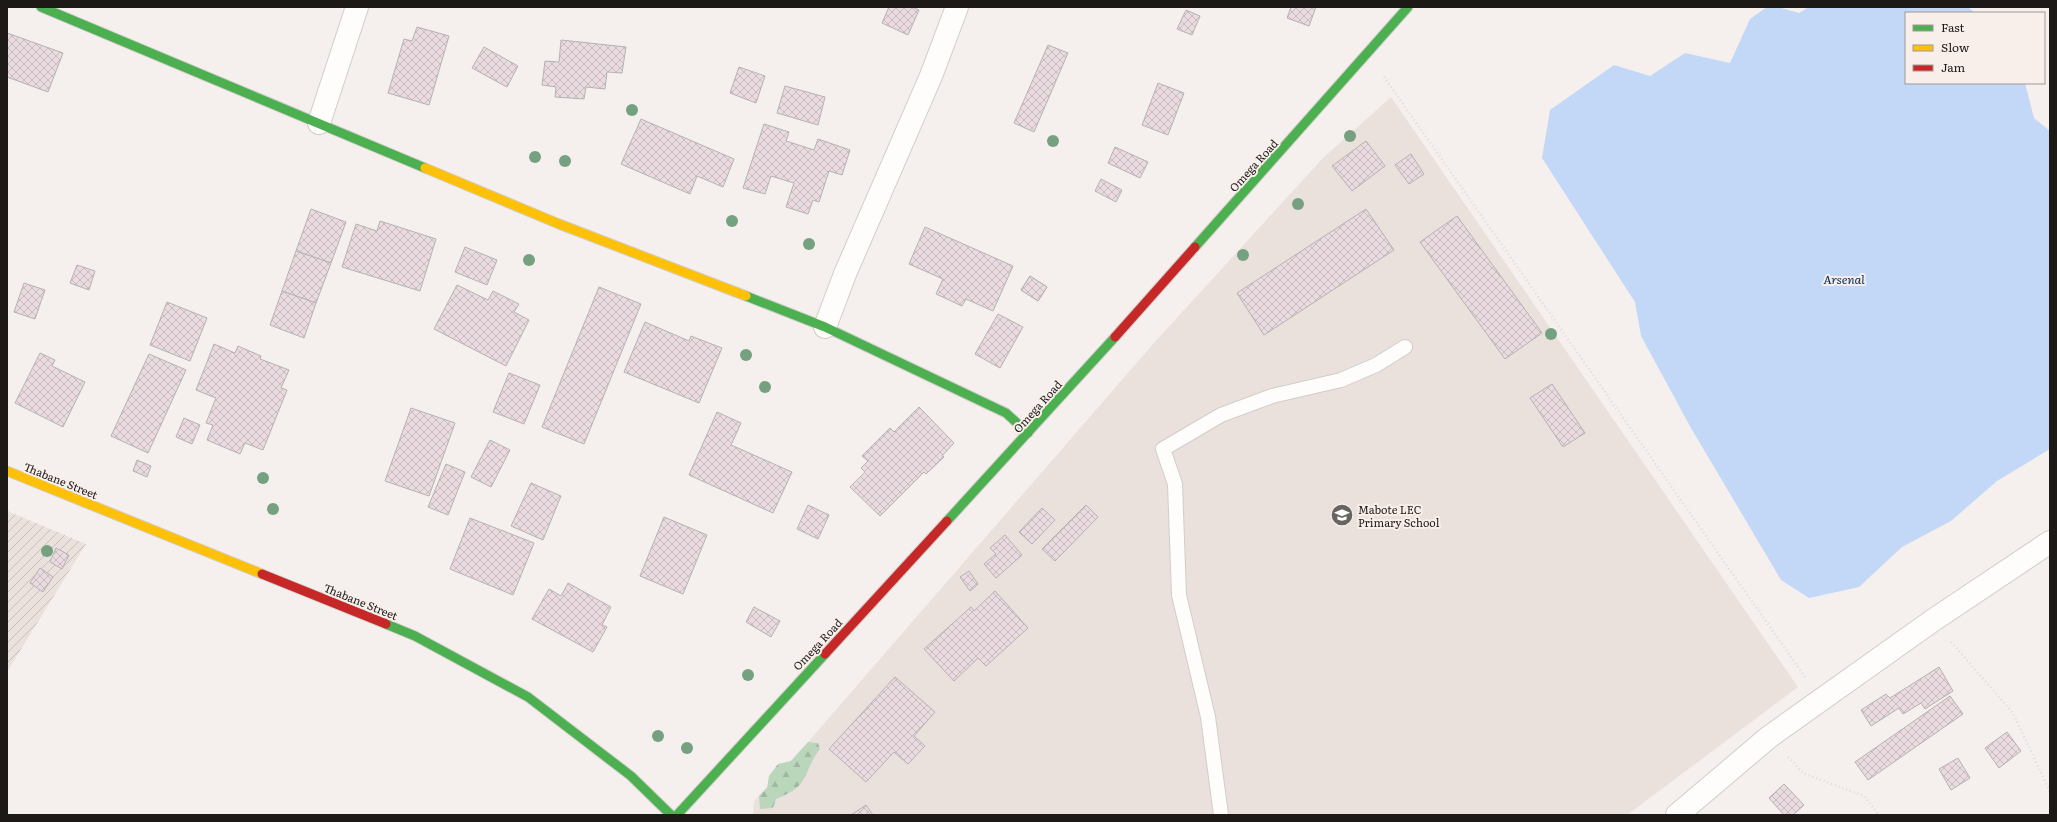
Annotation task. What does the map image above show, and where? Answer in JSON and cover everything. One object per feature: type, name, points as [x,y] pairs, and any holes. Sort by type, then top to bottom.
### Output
[{"type":"street","points":[[41,7],[559,224],[825,327],[1006,413],[1028,433]]},
{"type":"street","points":[[319,123],[357,7]]},
{"type":"street","points":[[825,327],[844,274],[932,76],[957,7]]},
{"type":"street","name":"Omega Road","points":[[677,815],[1028,433],[1408,7]]},
{"type":"street","name":"Thabane Street","points":[[7,471],[415,636],[528,697],[631,776],[671,815]]},
{"type":"street","points":[[1677,815],[1769,737],[1932,621],[2050,542]]},
{"type":"lane","points":[[1221,815],[1208,718],[1179,595],[1175,484],[1163,449],[1221,415],[1272,396],[1341,380],[1376,365],[1405,347]]},
{"type":"path","points":[[1368,53],[1821,700]]},
{"type":"path","points":[[1932,621],[2013,713],[2050,792]]},
{"type":"path","points":[[1769,737],[1803,773],[1864,796],[1879,815]]},
{"type":"shaded area","name":"Mabote LEC Primary School","points":[[1391,97],[1798,687],[1627,815],[753,815],[754,801],[808,742],[1153,344],[1323,158]]},
{"type":"shaded area","points":[[7,511],[86,544],[7,672]]},
{"type":"green space","points":[[808,742],[818,743],[820,749],[801,784],[787,794],[776,799],[773,808],[760,809],[759,796],[767,788],[769,776],[778,764],[791,761]]},
{"type":"water","name":"Arsenal","points":[[1767,7],[1778,7],[1799,13],[1809,7],[1968,7],[1974,12],[1905,12],[1905,84],[2025,84],[2034,118],[2050,131],[2050,449],[1997,481],[1951,521],[1902,547],[1859,587],[1809,598],[1781,580],[1691,428],[1641,336],[1635,302],[1542,158],[1550,110],[1614,65],[1650,76],[1685,53],[1730,63],[1750,19]]},
{"type":"building","points":[[889,7],[912,7],[919,10],[908,35],[882,23]]},
{"type":"building","points":[[1291,7],[1316,7],[1309,26],[1287,18]]},
{"type":"building","points":[[1186,10],[1200,16],[1192,35],[1177,29]]},
{"type":"building","points":[[417,27],[449,36],[429,105],[388,93],[404,39],[412,41]]},
{"type":"building","points":[[7,33],[63,53],[48,92],[7,77]]},
{"type":"building","points":[[561,40],[626,47],[622,73],[607,72],[605,89],[586,87],[584,99],[555,97],[556,87],[542,85],[545,61],[559,62]]},
{"type":"building","points":[[1048,45],[1068,53],[1034,132],[1014,123]]},
{"type":"building","points":[[484,47],[518,66],[507,87],[472,68]]},
{"type":"building","points":[[739,67],[765,76],[756,103],[730,93]]},
{"type":"building","points":[[1158,83],[1184,93],[1168,135],[1142,125]]},
{"type":"building","points":[[785,86],[825,97],[818,125],[777,113]]},
{"type":"building","points":[[641,119],[734,159],[723,187],[697,176],[690,194],[621,164]]},
{"type":"building","points":[[764,124],[789,132],[786,141],[814,150],[818,139],[850,150],[842,175],[829,171],[819,202],[813,200],[808,214],[786,207],[794,183],[771,176],[765,194],[743,188]]},
{"type":"building","points":[[1366,141],[1385,166],[1352,191],[1332,166]]},
{"type":"building","points":[[1115,147],[1148,162],[1140,178],[1108,163]]},
{"type":"building","points":[[1411,154],[1424,174],[1409,184],[1395,165]]},
{"type":"building","points":[[1101,179],[1122,190],[1116,202],[1095,191]]},
{"type":"building","points":[[311,209],[346,222],[331,263],[296,251]]},
{"type":"building","points":[[1366,209],[1394,250],[1264,335],[1237,293]]},
{"type":"building","points":[[1457,216],[1542,333],[1505,359],[1420,242]]},
{"type":"building","points":[[380,221],[436,239],[420,291],[342,267],[356,224],[377,231]]},
{"type":"building","points":[[925,227],[1013,266],[993,311],[966,299],[962,306],[936,294],[943,279],[909,264]]},
{"type":"building","points":[[465,247],[497,260],[487,285],[455,272]]},
{"type":"building","points":[[296,251],[331,263],[316,303],[282,291]]},
{"type":"building","points":[[77,265],[95,271],[89,290],[70,283]]},
{"type":"building","points":[[1030,276],[1047,287],[1038,301],[1021,290]]},
{"type":"building","points":[[1030,276],[1047,287],[1038,301],[1021,290]]},
{"type":"building","points":[[24,283],[45,290],[35,319],[14,312]]},
{"type":"building","points":[[457,285],[488,300],[493,291],[519,304],[514,312],[529,320],[506,366],[434,329]]},
{"type":"building","points":[[599,287],[641,304],[584,444],[542,427]]},
{"type":"building","points":[[282,291],[316,303],[304,338],[270,325]]},
{"type":"building","points":[[167,302],[207,318],[190,361],[150,345]]},
{"type":"building","points":[[998,314],[1023,327],[1000,368],[975,354]]},
{"type":"building","points":[[645,322],[689,341],[691,336],[722,348],[699,403],[624,372]]},
{"type":"building","points":[[214,344],[235,353],[238,346],[261,356],[260,359],[289,370],[281,388],[287,390],[263,450],[245,443],[240,454],[207,440],[213,425],[206,423],[216,398],[196,390]]},
{"type":"building","points":[[40,353],[55,360],[52,366],[85,382],[63,427],[15,403]]},
{"type":"building","points":[[149,354],[186,370],[148,453],[111,436]]},
{"type":"building","points":[[509,373],[540,385],[524,424],[493,412]]},
{"type":"building","points":[[1552,384],[1585,433],[1563,447],[1530,398]]},
{"type":"building","points":[[919,407],[954,443],[942,456],[944,457],[926,474],[924,472],[880,516],[850,487],[865,472],[861,468],[868,461],[862,456],[890,428],[894,432]]},
{"type":"building","points":[[411,408],[455,423],[429,496],[385,481]]},
{"type":"building","points":[[717,412],[741,423],[731,445],[792,472],[773,513],[689,475]]},
{"type":"building","points":[[184,418],[200,425],[192,444],[176,437]]},
{"type":"building","points":[[490,440],[510,450],[491,487],[471,477]]},
{"type":"building","points":[[137,460],[151,466],[147,477],[133,471]]},
{"type":"building","points":[[446,464],[465,472],[448,515],[428,507]]},
{"type":"building","points":[[531,483],[561,496],[543,540],[511,526]]},
{"type":"building","points":[[808,505],[829,515],[818,539],[797,529]]},
{"type":"building","points":[[1086,505],[1098,517],[1055,561],[1042,549]]},
{"type":"building","points":[[1042,508],[1055,520],[1032,544],[1019,532]]},
{"type":"building","points":[[664,517],[707,535],[683,594],[640,576]]},
{"type":"building","points":[[470,518],[534,543],[513,595],[450,569]]},
{"type":"building","points":[[1005,535],[1022,555],[996,578],[984,564],[996,554],[990,548]]},
{"type":"building","points":[[56,548],[69,555],[62,569],[50,562]]},
{"type":"building","points":[[40,568],[53,577],[43,592],[30,583]]},
{"type":"building","points":[[969,571],[978,584],[970,591],[960,577]]},
{"type":"building","points":[[568,583],[611,607],[602,625],[607,627],[593,652],[532,619],[549,589],[561,596]]},
{"type":"building","points":[[995,591],[1028,628],[986,666],[978,658],[954,681],[924,649],[971,607],[974,611]]},
{"type":"building","points":[[754,607],[780,621],[771,637],[746,622]]},
{"type":"building","points":[[1939,667],[1953,691],[1925,709],[1921,703],[1903,714],[1899,708],[1871,726],[1861,710],[1886,694],[1890,698]]},
{"type":"building","points":[[895,677],[935,712],[914,736],[925,746],[908,764],[894,752],[866,782],[829,749]]},
{"type":"building","points":[[1950,696],[1963,714],[1868,780],[1855,762]]},
{"type":"building","points":[[2007,732],[2021,751],[1999,768],[1985,748]]},
{"type":"building","points":[[1958,758],[1970,778],[1951,790],[1939,769]]},
{"type":"building","points":[[1784,784],[1804,805],[1793,815],[1784,815],[1769,798]]},
{"type":"building","points":[[866,805],[873,815],[851,815]]},
{"type":"traffic: fast","points":[[41,7],[425,168]]},
{"type":"traffic: fast","points":[[1195,247],[1408,7]]},
{"type":"traffic: fast","points":[[746,296],[825,327],[1006,413],[1028,433]]},
{"type":"traffic: fast","points":[[947,521],[1115,337]]},
{"type":"traffic: fast","points":[[386,624],[415,636],[528,697],[631,776],[671,815]]},
{"type":"traffic: fast","points":[[677,815],[825,654]]},
{"type":"traffic: slow","points":[[425,168],[559,224],[746,296]]},
{"type":"traffic: slow","points":[[7,471],[262,574]]},
{"type":"traffic: jam","points":[[1115,337],[1195,247]]},
{"type":"traffic: jam","points":[[825,654],[947,521]]},
{"type":"traffic: jam","points":[[262,574],[386,624]]},
{"type":"place","name":"Mabote LEC Primary School","points":[[1342,515]]}]
